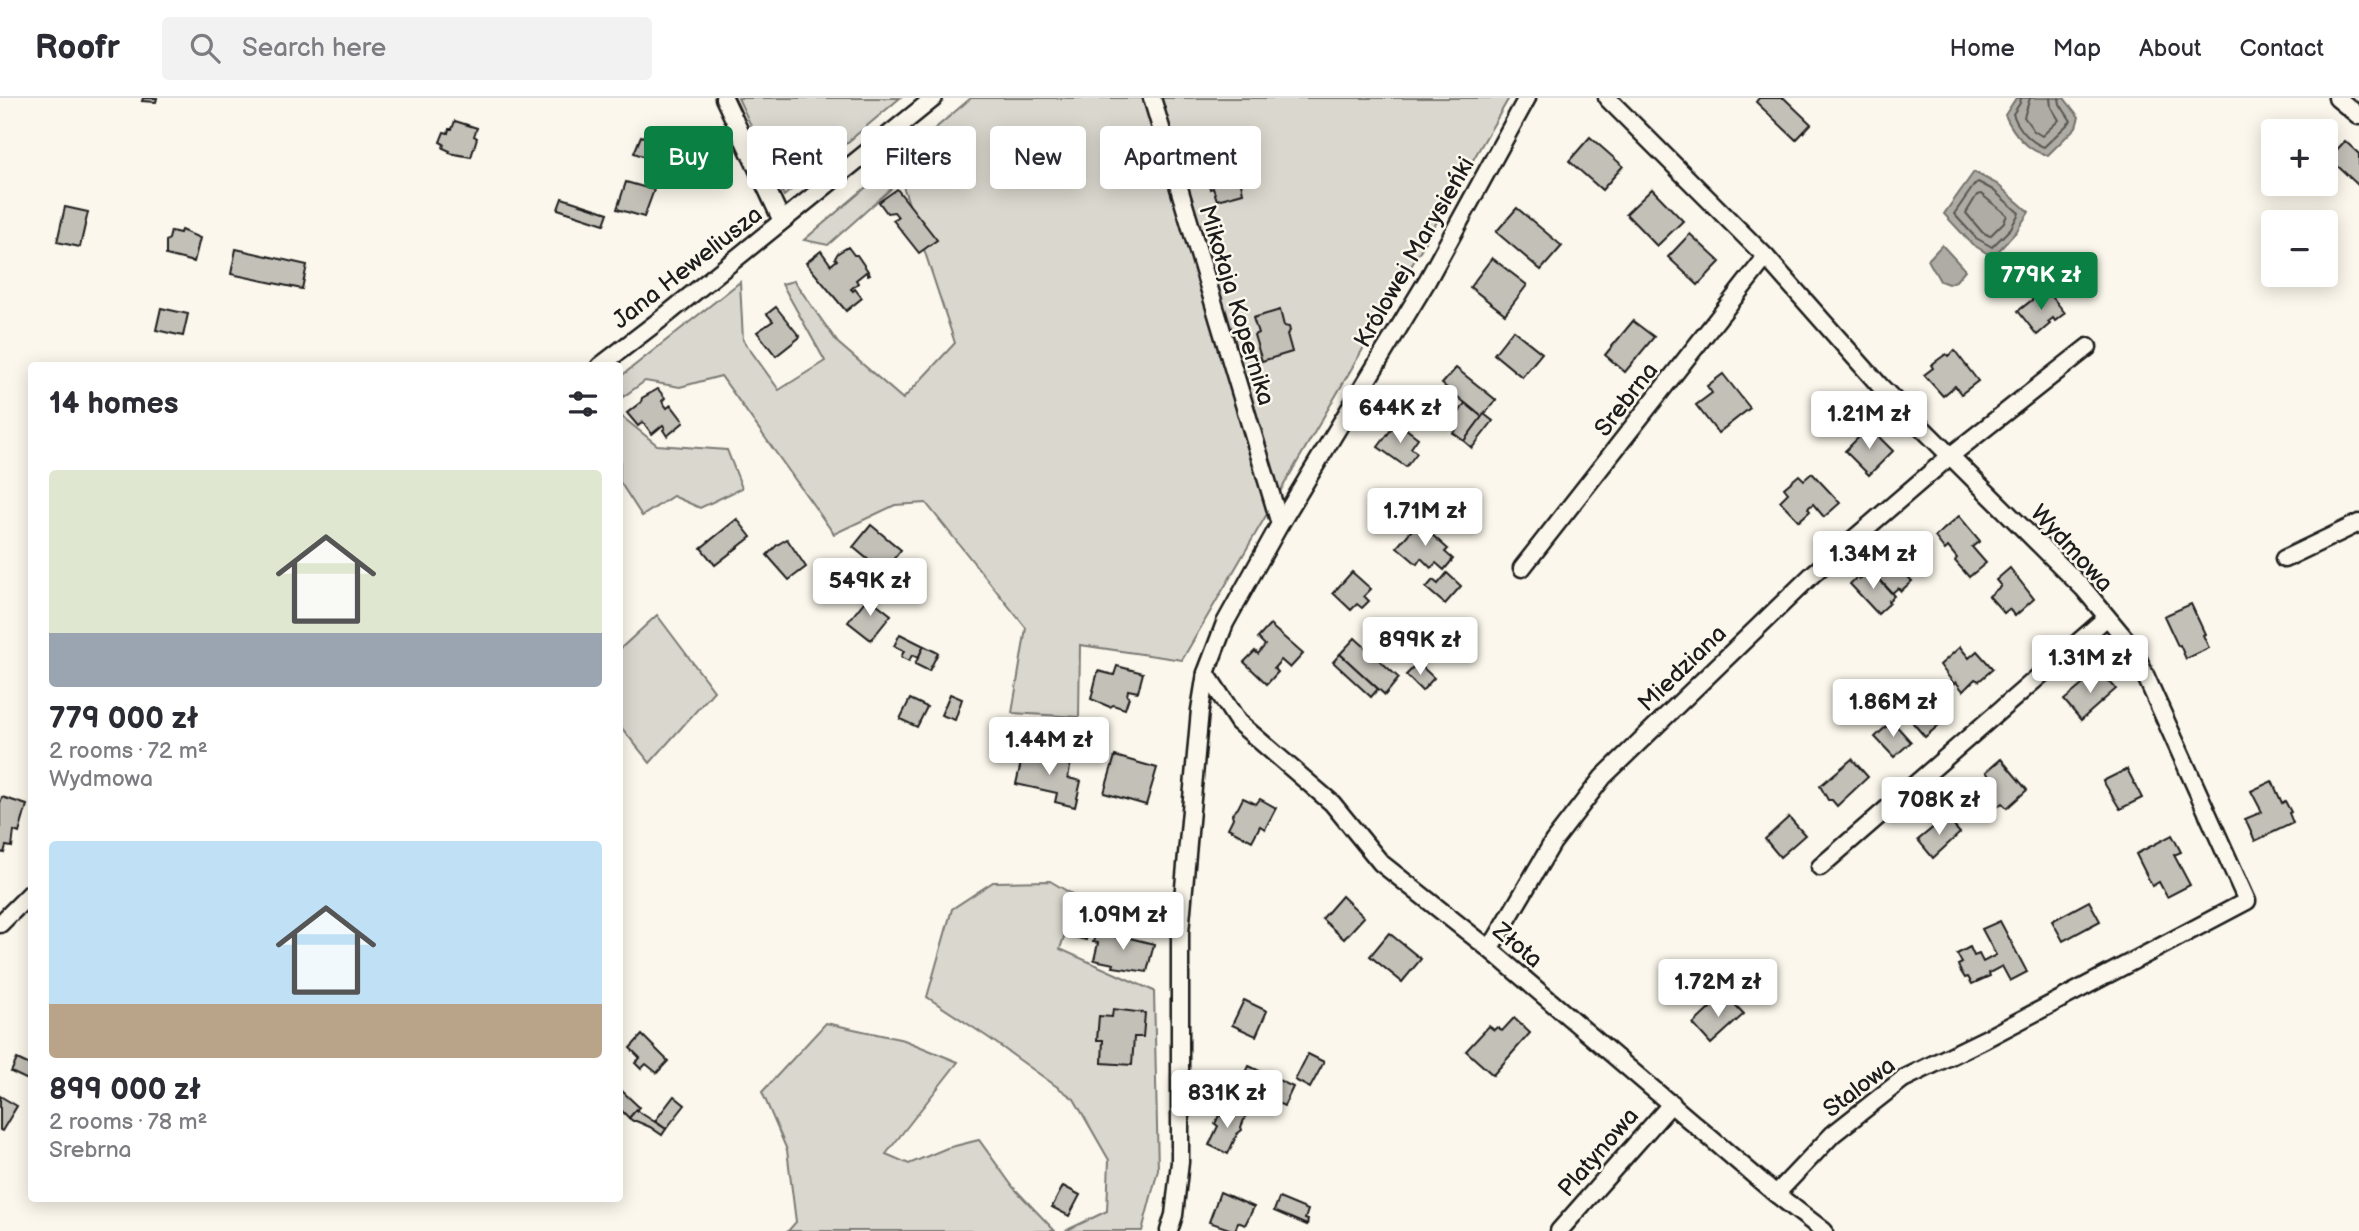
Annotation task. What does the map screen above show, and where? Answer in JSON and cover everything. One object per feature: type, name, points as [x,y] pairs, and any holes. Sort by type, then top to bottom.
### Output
[{"type":"street","points":[[724,98],[782,221]]},
{"type":"street","name":"Jana Heweliusza","points":[[605,362],[934,98]]},
{"type":"street","name":"Mikołaja Kopernika","points":[[1152,98],[1280,524]]},
{"type":"street","name":"Królowej Marysieńki","points":[[1169,1231],[1174,1215],[1180,1161],[1180,932],[1200,710],[1206,673],[1225,623],[1280,524],[1427,281],[1527,98]]},
{"type":"street","name":"Wydmowa","points":[[1607,98],[1766,257],[1881,387],[2083,589],[2133,648],[2247,901],[1985,1040]]},
{"type":"street","points":[[2337,98],[2359,116]]},
{"type":"street","name":"Srebrna","points":[[1522,568],[1766,257]]},
{"type":"street","name":"Miedziana","points":[[1488,948],[1496,939],[1553,842],[1603,777],[1814,573],[1950,456],[2088,347]]},
{"type":"street","points":[[2284,559],[2359,523]]},
{"type":"street","points":[[1820,867],[2106,618]]},
{"type":"street","name":"Złota","points":[[1206,673],[1238,722],[1332,803],[1381,863],[1488,948],[1776,1194],[1824,1231]]},
{"type":"street","points":[[0,924],[28,896]]},
{"type":"street","name":"Stalowa","points":[[1776,1194],[1833,1134],[1903,1079],[1985,1040]]},
{"type":"street","name":"Platynowa","points":[[1559,1231],[1672,1104]]},
{"type":"shaded area","points":[[738,98],[900,98],[867,126],[861,126],[861,131],[847,143],[847,126],[751,126]]},
{"type":"shaded area","points":[[971,98],[1509,98],[1182,660],[1080,645],[1079,717],[1012,713],[1026,628],[926,503],[895,505],[834,534],[721,376],[680,387],[645,381],[623,397],[623,375],[740,282],[743,340],[779,390],[825,361],[782,284],[794,281],[838,343],[903,399],[955,343],[904,189],[976,189],[976,126],[938,126]]},
{"type":"shaded area","points":[[781,189],[792,189],[784,196]]},
{"type":"shaded area","points":[[864,189],[891,189],[828,245],[804,240]]},
{"type":"shaded area","points":[[623,417],[657,445],[727,450],[742,488],[700,508],[673,496],[642,516],[623,487]]},
{"type":"shaded area","points":[[657,615],[714,691],[650,763],[623,730],[623,646]]},
{"type":"shaded area","points":[[1050,881],[1077,897],[1060,949],[1154,991],[1158,1170],[1142,1231],[1065,1231],[1107,1211],[1109,1160],[1074,1099],[927,997],[952,909],[993,882]]},
{"type":"shaded area","points":[[826,1023],[904,1040],[958,1062],[886,1154],[909,1164],[947,1148],[979,1140],[1013,1187],[1055,1231],[788,1231],[796,1222],[787,1150],[762,1092]]},
{"type":"water","points":[[2016,98],[2064,98],[2079,117],[2076,127],[2048,155],[2034,150],[2017,135],[2005,115]]},
{"type":"water","points":[[1974,172],[1997,184],[2029,212],[2016,232],[1993,257],[1972,244],[1944,214]]},
{"type":"water","points":[[1942,245],[1965,270],[1956,281],[1948,284],[1940,281],[1928,260]]},
{"type":"building","points":[[143,98],[157,98],[156,102],[142,101]]},
{"type":"building","points":[[1759,98],[1784,98],[1811,124],[1796,140],[1756,102]]},
{"type":"building","points":[[455,121],[477,128],[471,157],[449,153],[440,142],[444,132],[448,133],[449,129],[452,129]]},
{"type":"building","points":[[641,136],[644,137],[644,157],[634,153]]},
{"type":"building","points":[[1590,137],[1623,166],[1602,190],[1569,161]]},
{"type":"building","points":[[2345,141],[2359,154],[2359,186],[2338,166],[2338,148]]},
{"type":"building","points":[[626,182],[654,190],[644,217],[617,209]]},
{"type":"building","points":[[897,189],[937,240],[919,253],[893,220],[898,217],[894,212],[887,213],[879,202]]},
{"type":"building","points":[[1213,189],[1242,189],[1243,193],[1217,200]]},
{"type":"building","points":[[1652,189],[1683,221],[1657,246],[1626,214]]},
{"type":"building","points":[[562,198],[608,213],[604,224],[558,209]]},
{"type":"building","points":[[65,207],[88,212],[80,247],[57,242]]},
{"type":"building","points":[[1517,208],[1562,246],[1541,270],[1496,232]]},
{"type":"building","points":[[181,230],[200,238],[194,262],[166,255],[166,241],[171,231],[180,233]]},
{"type":"building","points":[[1690,234],[1720,262],[1698,285],[1668,257]]},
{"type":"building","points":[[848,247],[870,274],[866,272],[856,280],[858,283],[851,289],[855,289],[862,298],[846,311],[806,263],[821,251],[831,265],[837,260],[835,258],[838,253]]},
{"type":"building","points":[[236,249],[307,265],[302,289],[231,274]]},
{"type":"building","points":[[1492,258],[1527,285],[1505,314],[1470,287]]},
{"type":"building","points":[[2046,289],[2065,313],[2055,321],[2053,318],[2037,335],[2018,311]]},
{"type":"building","points":[[776,307],[800,337],[776,356],[757,332],[773,321],[767,314]]},
{"type":"building","points":[[161,308],[188,314],[183,336],[156,330]]},
{"type":"building","points":[[1280,310],[1284,326],[1289,327],[1287,334],[1292,352],[1262,361],[1254,335],[1258,333],[1253,318]]},
{"type":"building","points":[[1633,321],[1654,337],[1625,372],[1605,355]]},
{"type":"building","points":[[1513,330],[1542,353],[1522,377],[1494,354]]},
{"type":"building","points":[[1955,351],[1978,381],[1961,394],[1955,386],[1943,396],[1924,375],[1933,368],[1931,365]]},
{"type":"building","points":[[1456,368],[1496,400],[1482,417],[1442,384]]},
{"type":"building","points":[[1723,374],[1750,408],[1718,433],[1696,405],[1712,393],[1707,386]]},
{"type":"building","points":[[658,389],[665,398],[662,401],[667,408],[671,405],[684,422],[667,436],[663,425],[652,434],[643,422],[638,426],[627,413],[641,402],[642,398]]},
{"type":"building","points":[[1465,403],[1482,417],[1464,441],[1453,433],[1457,428],[1452,424]]},
{"type":"building","points":[[1484,414],[1493,421],[1472,448],[1464,441]]},
{"type":"building","points":[[1397,422],[1418,438],[1411,448],[1417,453],[1406,467],[1378,447]]},
{"type":"building","points":[[1869,427],[1893,451],[1869,475],[1845,451]]},
{"type":"building","points":[[1812,473],[1840,503],[1824,517],[1813,504],[1808,508],[1810,511],[1799,521],[1780,501],[1788,493],[1784,488],[1799,475],[1804,480]]},
{"type":"building","points":[[1959,516],[1980,541],[1972,547],[1986,563],[1969,577],[1955,561],[1957,558],[1948,547],[1945,550],[1935,537]]},
{"type":"building","points":[[737,519],[751,537],[715,565],[701,548]]},
{"type":"building","points":[[1418,523],[1423,528],[1426,524],[1431,529],[1429,532],[1448,549],[1445,552],[1453,559],[1444,570],[1436,563],[1431,568],[1421,558],[1417,564],[1397,547]]},
{"type":"building","points":[[871,525],[901,550],[883,572],[853,547]]},
{"type":"building","points":[[787,539],[806,567],[789,580],[767,555]]},
{"type":"building","points":[[1889,556],[1912,581],[1901,591],[1898,588],[1892,593],[1871,570]]},
{"type":"building","points":[[2010,568],[2034,599],[2015,616],[2009,609],[2004,613],[1989,596],[2001,586],[1996,580]]},
{"type":"building","points":[[1871,570],[1894,596],[1878,614],[1850,584],[1858,576],[1860,579]]},
{"type":"building","points":[[1352,572],[1371,589],[1364,596],[1369,601],[1362,608],[1357,604],[1351,610],[1333,593]]},
{"type":"building","points":[[1447,573],[1461,586],[1445,604],[1426,588],[1433,580],[1438,584]]},
{"type":"building","points":[[868,597],[891,615],[871,640],[848,622]]},
{"type":"building","points":[[2191,604],[2209,648],[2186,659],[2164,616]]},
{"type":"building","points":[[1441,623],[1451,633],[1428,655],[1418,645]]},
{"type":"building","points":[[1270,625],[1303,654],[1290,668],[1281,660],[1274,668],[1278,672],[1267,684],[1244,662],[1255,651],[1258,654],[1265,645],[1258,638]]},
{"type":"building","points":[[900,634],[924,646],[918,658],[912,655],[909,661],[901,657],[904,651],[894,646]]},
{"type":"building","points":[[1355,638],[1399,678],[1385,695],[1340,654]]},
{"type":"building","points":[[924,646],[938,653],[929,671],[915,664]]},
{"type":"building","points":[[1960,647],[1969,658],[1977,651],[1993,669],[1979,681],[1975,679],[1963,691],[1956,682],[1954,684],[1940,665]]},
{"type":"building","points":[[1340,654],[1378,689],[1371,697],[1333,662]]},
{"type":"building","points":[[1418,663],[1434,678],[1422,691],[1406,675]]},
{"type":"building","points":[[1117,666],[1143,673],[1138,692],[1128,690],[1125,709],[1113,705],[1110,707],[1091,699],[1098,671],[1114,675]]},
{"type":"building","points":[[2100,670],[2116,689],[2081,720],[2064,700]]},
{"type":"building","points":[[950,694],[962,699],[955,720],[941,715]]},
{"type":"building","points":[[910,699],[927,707],[917,727],[900,719]]},
{"type":"building","points":[[1927,711],[1939,725],[1925,737],[1913,723]]},
{"type":"building","points":[[1892,721],[1911,742],[1894,757],[1875,737]]},
{"type":"building","points":[[1024,750],[1071,762],[1068,778],[1081,781],[1075,807],[1055,802],[1057,793],[1016,784]]},
{"type":"building","points":[[1115,756],[1157,768],[1146,805],[1104,793]]},
{"type":"building","points":[[1852,759],[1868,777],[1837,806],[1832,800],[1828,800],[1820,786]]},
{"type":"building","points":[[2001,759],[2027,790],[2007,808],[2002,803],[1985,817],[1967,797],[1990,777],[1986,772]]},
{"type":"building","points":[[2127,769],[2142,798],[2120,809],[2103,781]]},
{"type":"building","points":[[2272,781],[2282,803],[2285,801],[2291,812],[2289,813],[2293,823],[2255,841],[2245,819],[2262,812],[2251,791]]},
{"type":"building","points":[[2,797],[27,805],[19,833],[14,831],[12,847],[6,846],[4,853],[0,852]]},
{"type":"building","points":[[1243,798],[1256,804],[1260,799],[1276,808],[1265,829],[1260,826],[1252,841],[1228,828],[1232,814]]},
{"type":"building","points":[[1789,817],[1805,835],[1780,857],[1765,839]]},
{"type":"building","points":[[1946,817],[1960,833],[1933,858],[1918,840]]},
{"type":"building","points":[[2172,835],[2181,852],[2174,855],[2190,885],[2167,897],[2159,882],[2152,886],[2136,854]]},
{"type":"building","points":[[1342,896],[1364,917],[1344,939],[1322,919]]},
{"type":"building","points":[[2089,901],[2100,921],[2063,941],[2052,921]]},
{"type":"building","points":[[1072,907],[1093,912],[1086,940],[1066,935]]},
{"type":"building","points":[[2000,921],[2027,972],[2010,981],[2002,966],[1989,973],[1990,976],[1972,984],[1960,970],[1958,965],[1962,963],[1957,954],[1970,947],[1974,956],[1979,954],[1983,962],[1996,955],[1982,929]]},
{"type":"building","points":[[1097,930],[1126,940],[1126,937],[1154,944],[1147,972],[1113,967],[1114,964],[1094,960],[1098,943],[1093,942]]},
{"type":"building","points":[[1389,933],[1421,959],[1402,982],[1370,956]]},
{"type":"building","points":[[1725,994],[1744,1014],[1711,1044],[1693,1024]]},
{"type":"building","points":[[1244,1000],[1267,1011],[1256,1036],[1232,1025]]},
{"type":"building","points":[[1113,1009],[1145,1013],[1143,1037],[1134,1037],[1132,1065],[1102,1063],[1103,1040],[1097,1040],[1099,1016],[1112,1017]]},
{"type":"building","points":[[1514,1018],[1530,1033],[1493,1075],[1466,1051],[1489,1026],[1502,1031]]},
{"type":"building","points":[[642,1035],[668,1061],[657,1073],[646,1064],[641,1069],[635,1063],[640,1058],[630,1048]]},
{"type":"building","points":[[1308,1054],[1324,1062],[1310,1088],[1295,1080]]},
{"type":"building","points":[[17,1059],[28,1064],[28,1080],[11,1072]]},
{"type":"building","points":[[1249,1066],[1293,1087],[1284,1106],[1240,1085]]},
{"type":"building","points":[[623,1092],[639,1107],[629,1118],[623,1112]]},
{"type":"building","points":[[0,1096],[17,1106],[2,1131],[0,1130]]},
{"type":"building","points":[[674,1096],[685,1105],[666,1129],[655,1121]]},
{"type":"building","points":[[1228,1106],[1246,1115],[1242,1130],[1237,1134],[1228,1154],[1209,1145],[1218,1126],[1215,1124],[1219,1115],[1223,1117]]},
{"type":"building","points":[[636,1110],[666,1129],[662,1135],[629,1118]]},
{"type":"building","points":[[1063,1186],[1080,1195],[1069,1216],[1052,1207]]},
{"type":"building","points":[[1220,1192],[1254,1207],[1245,1225],[1238,1222],[1235,1231],[1209,1222]]},
{"type":"building","points":[[1279,1198],[1308,1210],[1305,1219],[1308,1220],[1307,1225],[1274,1211]]}]
